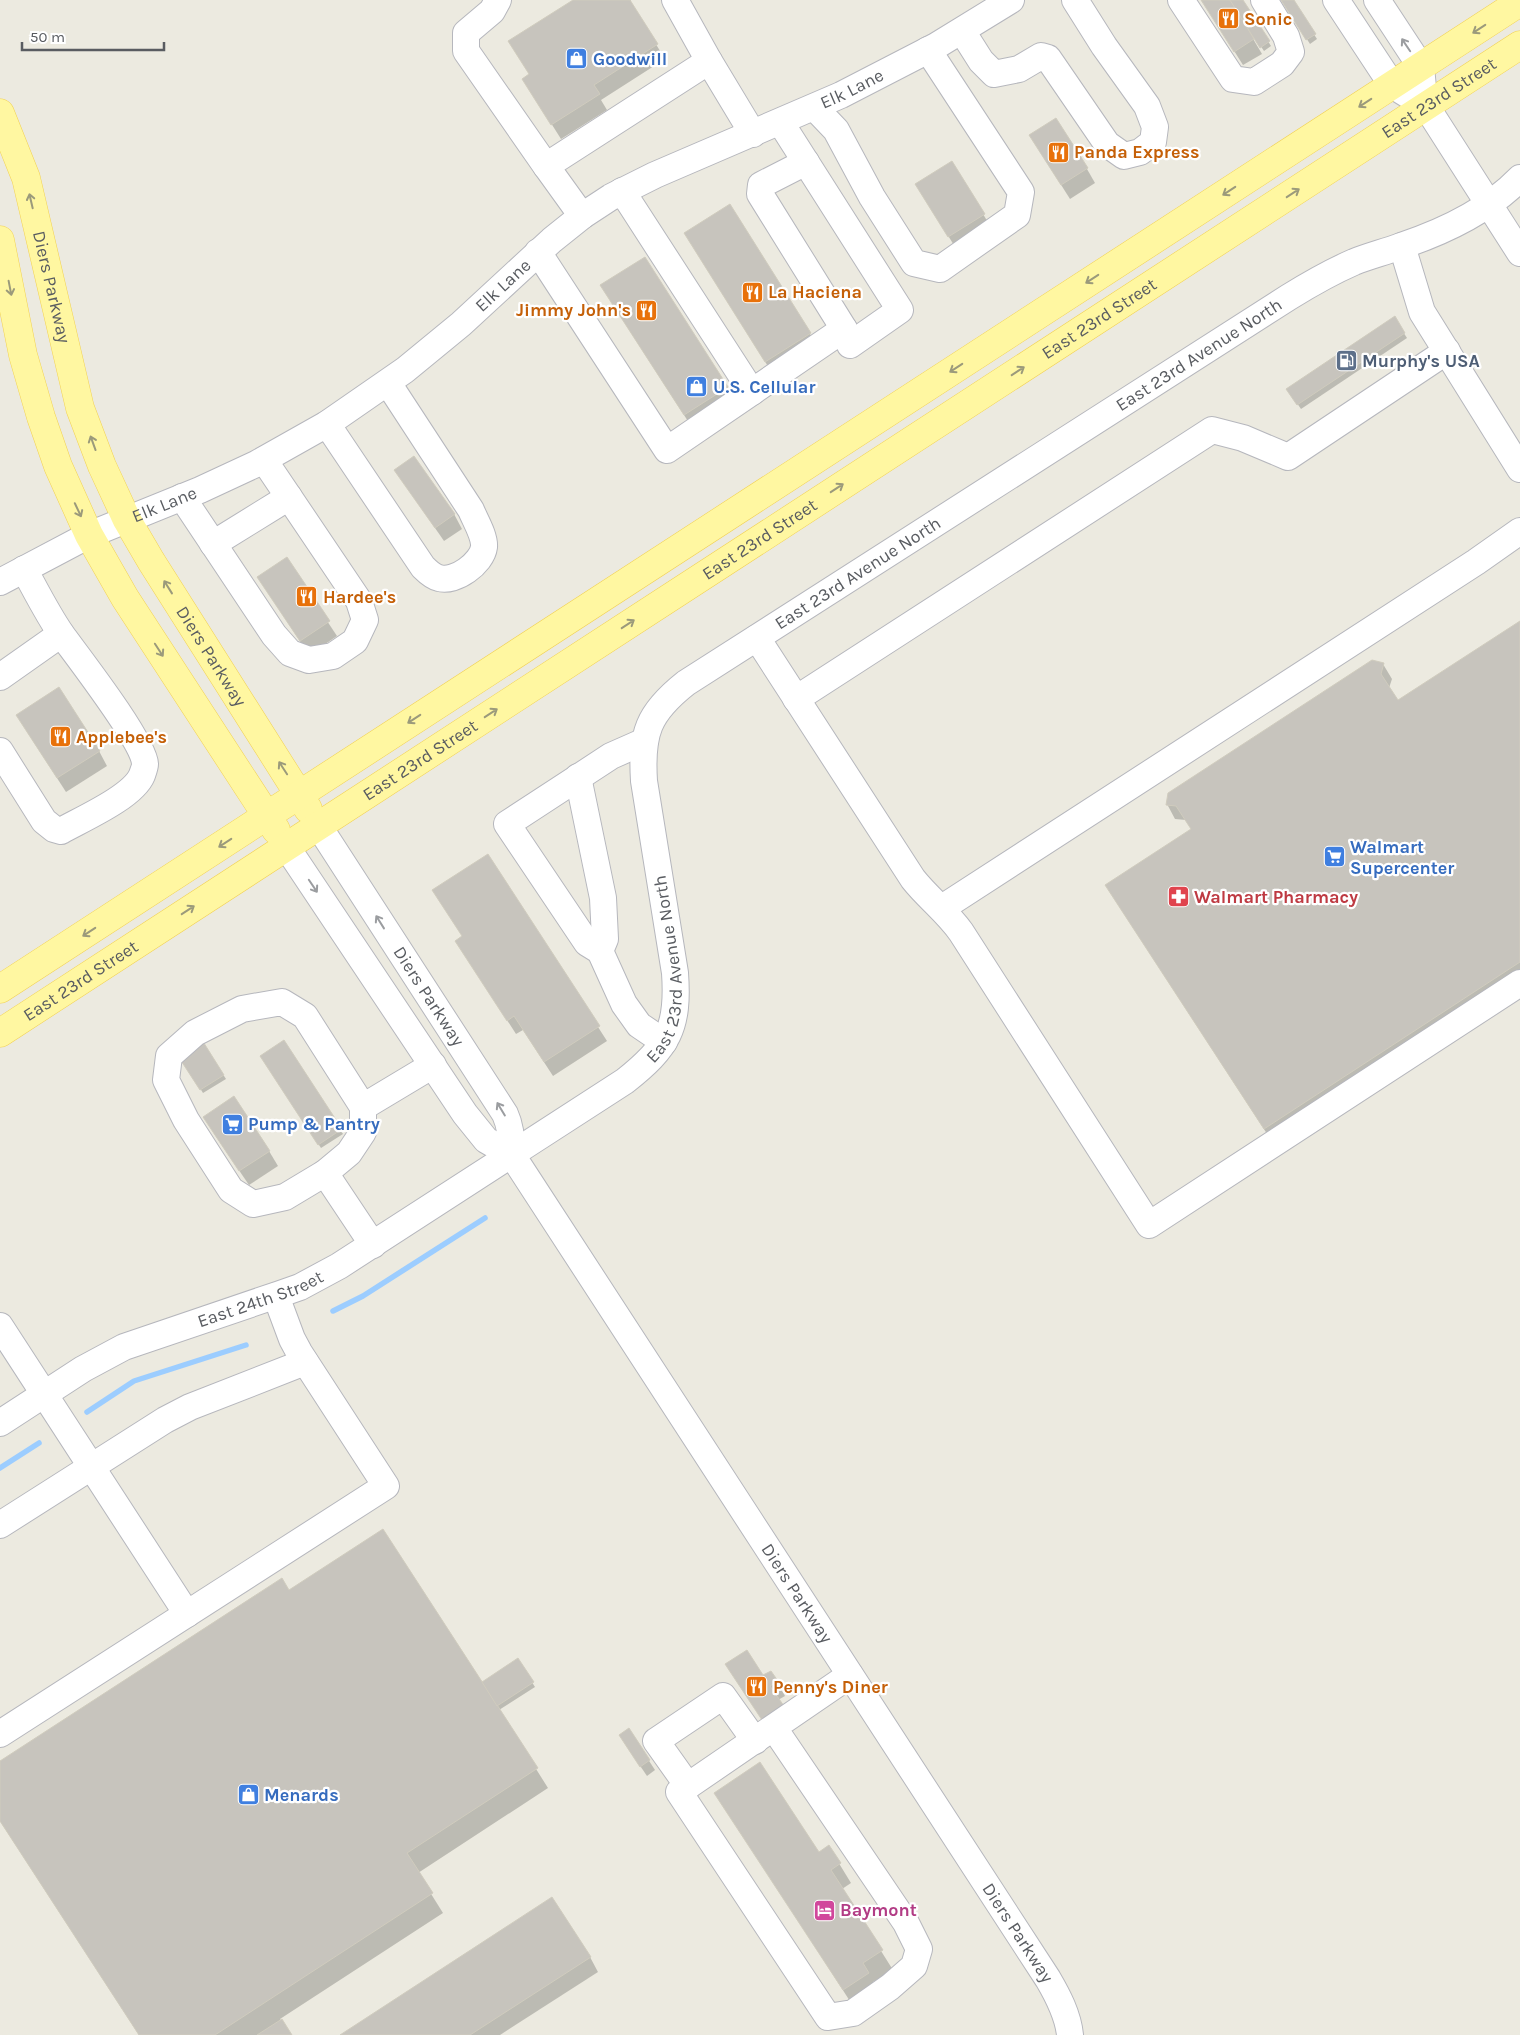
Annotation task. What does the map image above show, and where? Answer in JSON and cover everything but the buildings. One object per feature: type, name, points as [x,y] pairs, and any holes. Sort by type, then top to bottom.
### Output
[{"type":"main road","name":"East 23rd Street","points":[[0,989],[1520,2]]},
{"type":"main road","name":"East 23rd Street","points":[[0,1033],[1520,45]]},
{"type":"main road","name":"Diers Parkway","points":[[0,113],[26,178],[80,408],[102,466],[127,520],[151,561],[318,825]]},
{"type":"main road","name":"Diers Parkway","points":[[0,240],[23,355],[41,417],[58,466],[89,535],[125,598],[286,846]]},
{"type":"street","points":[[498,0],[492,11],[466,33],[466,51],[582,216]]},
{"type":"street","points":[[675,0],[753,134]]},
{"type":"street","name":"Elk Lane","points":[[0,582],[89,535],[182,497],[264,460],[327,424],[388,383],[461,324],[538,252],[582,216],[622,191],[660,173],[815,108],[928,50],[1011,0]]},
{"type":"street","points":[[962,31],[981,61],[994,74],[1019,69],[1041,56],[1048,58],[1107,144],[1124,156],[1140,152],[1153,142],[1155,127],[1147,106],[1104,46],[1075,0]]},
{"type":"street","points":[[1181,0],[1233,78],[1254,82],[1282,64],[1291,52],[1286,36],[1264,0]]},
{"type":"street","points":[[1336,0],[1392,85],[1426,106]]},
{"type":"street","points":[[1377,0],[1421,67],[1426,106],[1520,253]]},
{"type":"street","points":[[815,108],[836,130],[872,197],[914,263],[940,269],[1017,216],[1021,192],[928,50]]},
{"type":"street","points":[[546,166],[709,61]]},
{"type":"street","points":[[781,123],[806,162],[900,310],[850,345],[844,328],[760,194],[761,185],[806,162]]},
{"type":"street","name":"East 23rd Avenue North","points":[[512,1155],[626,1081],[644,1066],[664,1042],[674,1020],[675,973],[644,781],[643,762],[645,741],[650,722],[655,713],[673,694],[757,638],[1289,297],[1341,268],[1369,256],[1402,246],[1454,223],[1488,203],[1520,178]]},
{"type":"street","points":[[622,191],[752,392]]},
{"type":"street","points":[[1402,246],[1422,312],[1520,469]]},
{"type":"street","points":[[538,252],[667,450],[844,328]]},
{"type":"street","points":[[796,699],[1212,430],[1243,438],[1288,456],[1447,351]]},
{"type":"street","points":[[327,424],[423,567],[439,578],[450,578],[469,568],[482,555],[484,545],[474,517],[388,383]]},
{"type":"street","points":[[182,497],[274,634],[290,653],[309,660],[333,656],[355,640],[365,620],[359,601],[264,460]]},
{"type":"street","points":[[213,544],[289,497]]},
{"type":"street","points":[[942,908],[1520,531]]},
{"type":"street","points":[[0,751],[44,821],[54,830],[61,831],[119,798],[139,780],[145,763],[139,747],[96,681],[61,634],[24,569]]},
{"type":"street","points":[[0,677],[61,634]]},
{"type":"street","points":[[757,638],[913,879],[928,897],[942,908],[961,932],[1149,1225],[1520,983]]},
{"type":"street","points":[[645,741],[611,756],[507,824],[587,943],[600,952],[624,1004],[639,1025],[664,1042]]},
{"type":"street","points":[[578,777],[603,898],[605,939],[600,952]]},
{"type":"street","name":"Diers Parkway","points":[[318,825],[504,1114],[510,1130],[512,1155],[1048,1979],[1060,2000],[1070,2035]]},
{"type":"street","name":"Diers Parkway","points":[[286,846],[480,1134],[499,1149],[512,1155]]},
{"type":"street","points":[[282,1002],[305,1016],[363,1107],[363,1132],[349,1153],[325,1173],[285,1197],[253,1204],[231,1190],[186,1120],[166,1080],[169,1056],[195,1033],[242,1009],[282,1002]]},
{"type":"street","points":[[363,1107],[433,1065]]},
{"type":"street","name":"East 24th Street","points":[[0,1423],[83,1369],[124,1347],[276,1296],[315,1279],[372,1245],[512,1155]]},
{"type":"street","points":[[325,1173],[372,1245]]},
{"type":"street","points":[[0,1734],[386,1486],[305,1362],[292,1339],[276,1296]]},
{"type":"street","points":[[0,1326],[186,1614]]},
{"type":"street","points":[[0,1525],[165,1420],[190,1407],[305,1362]]},
{"type":"street","points":[[688,1786],[656,1741],[723,1696],[764,1734],[906,1923],[919,1949],[914,1966],[890,1987],[853,2013],[828,2017],[679,1792],[688,1786],[764,1734],[850,1675]]},
{"type":"waterway","points":[[333,1311],[363,1296],[485,1218]]},
{"type":"waterway","points":[[87,1412],[134,1381],[246,1345]]},
{"type":"waterway","points":[[0,1468],[39,1443]]},
{"type":"place","name":"Sonic","points":[[1228,19]]},
{"type":"place","name":"Goodwill","points":[[577,59]]},
{"type":"place","name":"Panda Express","points":[[1058,152]]},
{"type":"place","name":"La Haciena","points":[[752,292]]},
{"type":"place","name":"Jimmy John's","points":[[647,310]]},
{"type":"place","name":"Murphy's USA","points":[[1346,361]]},
{"type":"place","name":"U.S. Cellular","points":[[697,387]]},
{"type":"place","name":"Hardee's","points":[[307,597]]},
{"type":"place","name":"Applebee's","points":[[60,737]]},
{"type":"place","name":"Walmart Supercenter","points":[[1334,857]]},
{"type":"place","name":"Walmart Pharmacy","points":[[1178,897]]},
{"type":"place","name":"Pump & Pantry","points":[[232,1124]]},
{"type":"place","name":"Penny's Diner","points":[[757,1687]]},
{"type":"place","name":"Menards","points":[[248,1795]]},
{"type":"place","name":"Baymont","points":[[824,1910]]}]
